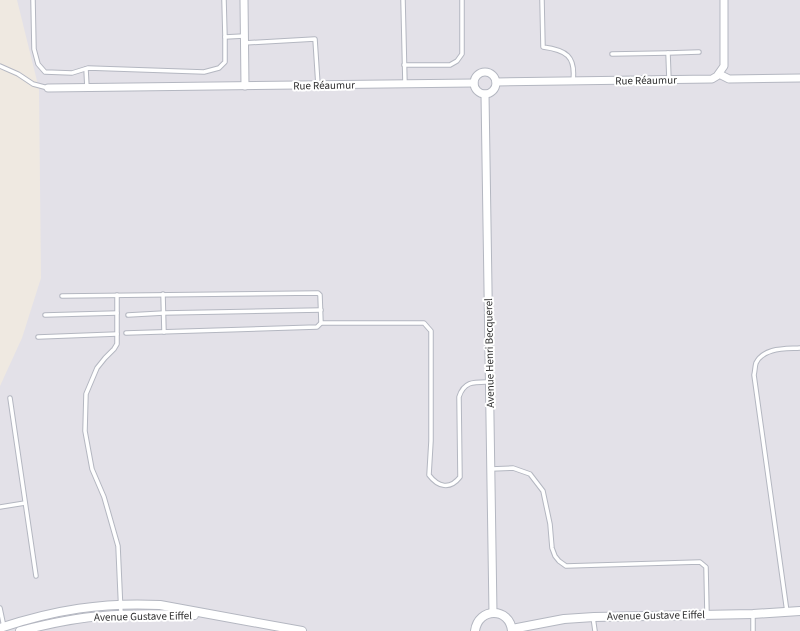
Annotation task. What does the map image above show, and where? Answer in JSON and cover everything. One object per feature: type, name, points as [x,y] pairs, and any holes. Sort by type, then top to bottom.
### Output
[{"type":"street","points":[[244,0],[245,86]]},
{"type":"street","points":[[724,0],[724,66],[719,74],[729,78],[800,78]]},
{"type":"street","points":[[485,72],[488,72],[494,76],[496,82],[496,86],[492,92],[485,94],[478,92],[474,83],[478,74],[485,72]]},
{"type":"street","name":"Rue Réaumur","points":[[496,82],[712,79],[719,74]]},
{"type":"street","name":"Rue Réaumur","points":[[48,88],[474,83]]},
{"type":"street","name":"Avenue Henri Becquerel","points":[[485,94],[493,613]]},
{"type":"street","name":"Avenue Gustave Eiffel","points":[[2,627],[37,616],[71,609],[121,609],[219,616],[302,631]]},
{"type":"street","name":"Avenue Gustave Eiffel","points":[[20,631],[58,622],[102,616],[121,609]]},
{"type":"street","name":"Avenue Gustave Eiffel","points":[[512,630],[564,619],[593,617],[753,614],[800,611]]},
{"type":"street","points":[[475,631],[478,621],[482,616],[493,613],[504,616],[511,624],[512,630]]},
{"type":"lane","points":[[33,0],[34,49],[38,64],[45,72],[72,73],[86,69],[204,72],[219,68],[225,62],[224,0]]},
{"type":"lane","points":[[403,0],[405,84]]},
{"type":"lane","points":[[404,65],[450,65],[457,61],[462,54],[462,0]]},
{"type":"lane","points":[[542,0],[543,47],[557,49],[569,57],[574,66],[573,81]]},
{"type":"lane","points":[[225,37],[244,40],[314,39],[318,86]]},
{"type":"lane","points":[[612,54],[699,52]]},
{"type":"lane","points":[[668,53],[669,80]]},
{"type":"lane","points":[[0,66],[18,74],[33,84],[48,88]]},
{"type":"lane","points":[[86,69],[87,88]]},
{"type":"lane","points":[[62,296],[318,292],[320,295],[321,323]]},
{"type":"lane","points":[[163,294],[164,332]]},
{"type":"lane","points":[[117,295],[117,344],[97,368],[86,394],[85,431],[92,469],[104,497],[118,546],[121,609]]},
{"type":"lane","points":[[128,315],[321,310]]},
{"type":"lane","points":[[45,315],[117,313]]},
{"type":"lane","points":[[126,333],[317,327],[321,323],[424,323],[431,331],[431,441],[429,475],[437,484],[444,486],[456,483],[460,477],[459,397],[462,389],[470,383],[490,382]]},
{"type":"lane","points":[[38,337],[117,334]]},
{"type":"lane","points":[[787,612],[754,375],[756,363],[761,356],[769,351],[800,348]]},
{"type":"lane","points":[[10,398],[36,576]]},
{"type":"lane","points":[[491,469],[513,468],[530,474],[542,491],[550,524],[552,548],[559,561],[566,566],[700,562],[706,567],[708,614]]},
{"type":"lane","points":[[0,507],[25,503]]},
{"type":"lane","points":[[0,608],[2,627]]},
{"type":"lane","points":[[753,614],[754,631]]},
{"type":"lane","points":[[593,617],[595,631]]},
{"type":"shaded area","points":[[17,0],[800,0],[800,631],[0,631],[0,386],[22,338],[41,278],[39,89]]}]
